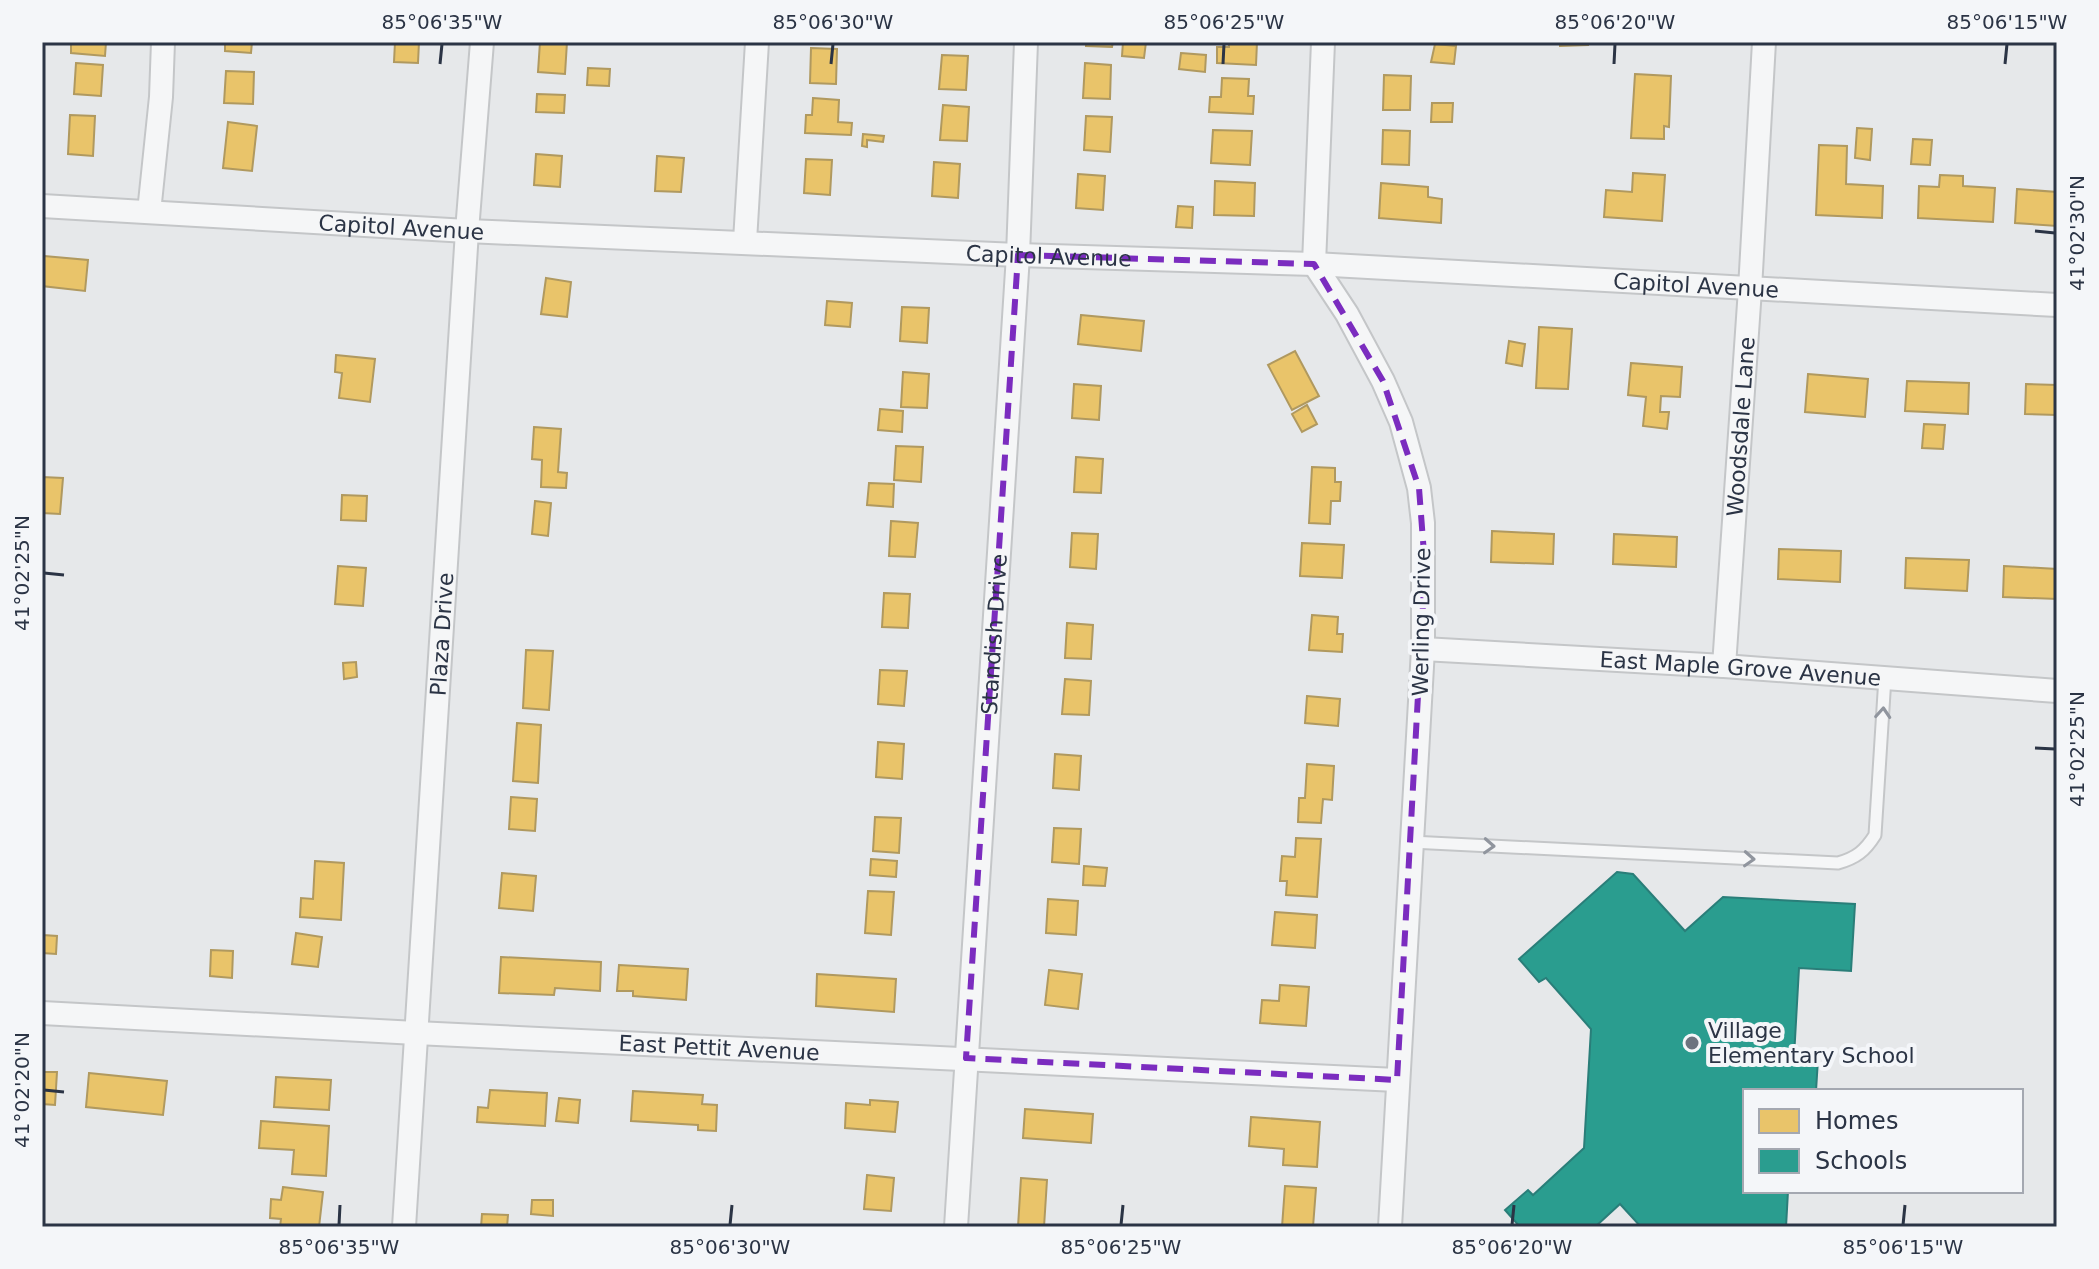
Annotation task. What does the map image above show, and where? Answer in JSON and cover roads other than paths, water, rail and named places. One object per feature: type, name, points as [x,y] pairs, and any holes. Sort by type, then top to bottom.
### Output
[{"type":"street","points":[[149,212],[161,97],[163,42]]},
{"type":"street","name":"Plaza Drive","points":[[404,1227],[467,231],[482,42]]},
{"type":"street","points":[[745,241],[757,42]]},
{"type":"street","name":"Standish Drive","points":[[956,1227],[1018,255],[1026,42]]},
{"type":"street","points":[[1314,264],[1323,42]]},
{"type":"street","name":"Woodsdale Lane","points":[[1724,666],[1764,42]]},
{"type":"street","name":"Capitol Avenue","points":[[42,206],[467,231],[1018,255],[1314,264],[2057,305]]},
{"type":"street","name":"Werling Drive","points":[[1314,264],[1347,314],[1401,422],[1411,455],[1423,523],[1423,649],[1390,1227]]},
{"type":"street","name":"East Maple Grove Avenue","points":[[1423,649],[1724,666],[2057,691]]},
{"type":"street","name":"East Pettit Avenue","points":[[42,1013],[1397,1080]]},
{"type":"lane","points":[[1411,842],[1838,863],[1854,858],[1867,849],[1875,835],[1885,677]]},
{"type":"place","name":"Village Elementary School","points":[[1692,1043]]}]
